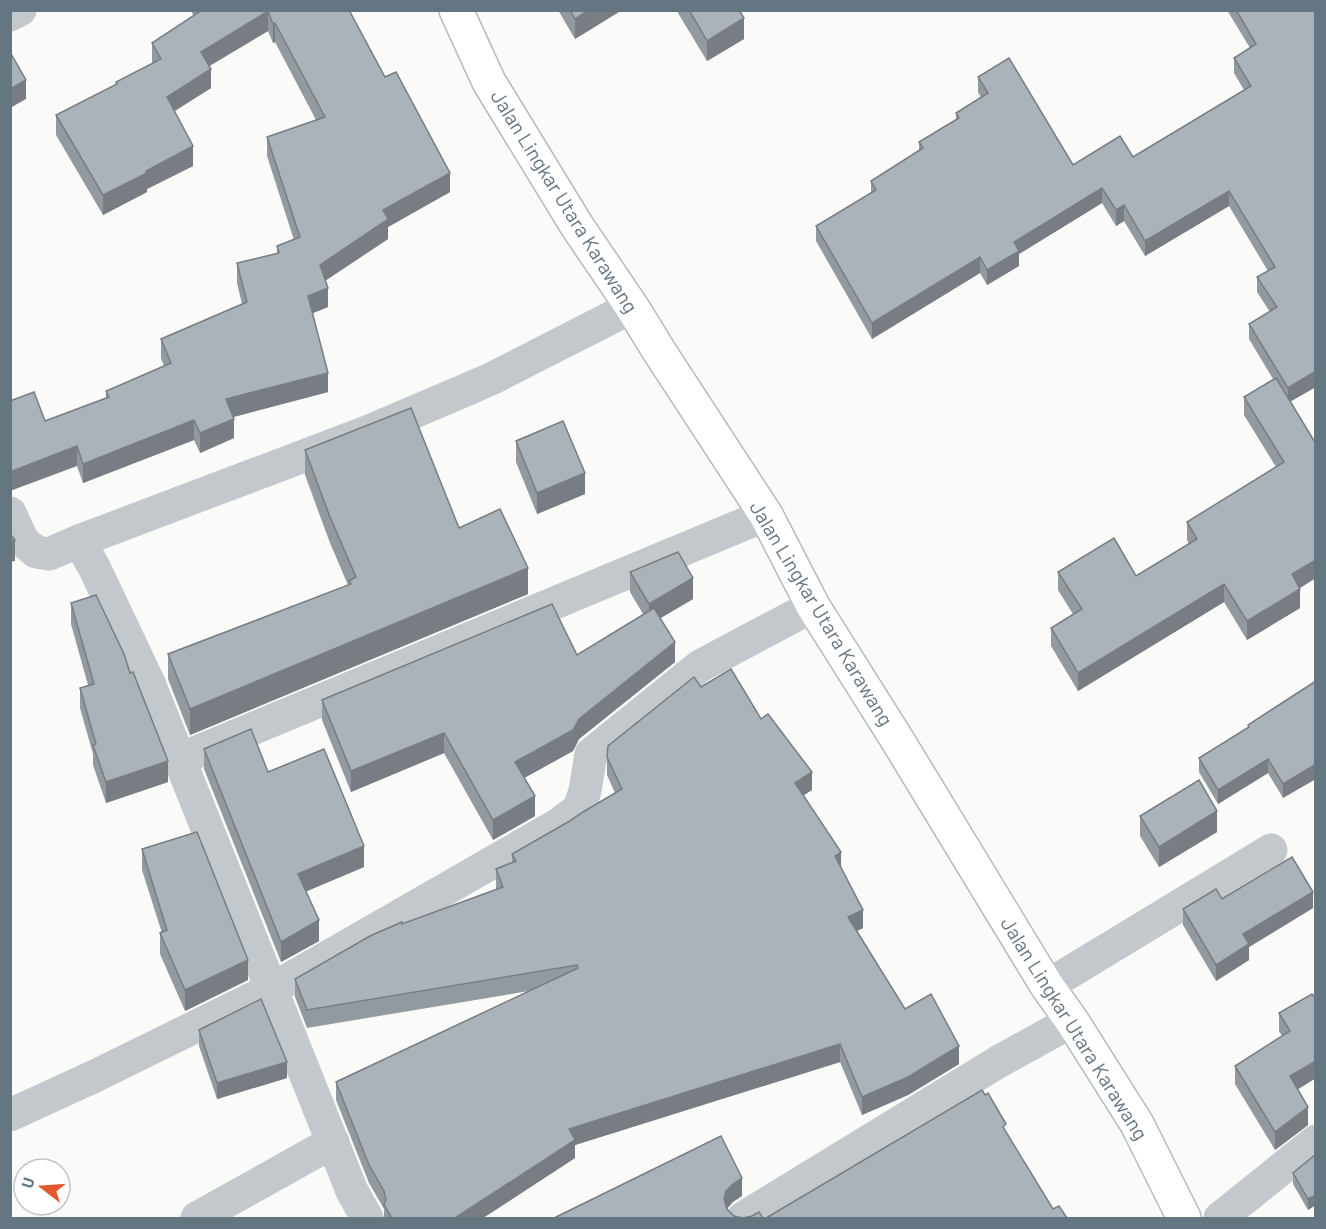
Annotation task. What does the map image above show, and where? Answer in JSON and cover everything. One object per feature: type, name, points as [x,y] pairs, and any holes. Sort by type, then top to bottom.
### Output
[{"type":"main road","name":"Jalan Lingkar Utara Karawang","points":[[456,10],[489,82],[577,226],[766,515],[813,606],[905,751],[1047,986],[1072,1021],[1137,1124],[1184,1218]]},
{"type":"street","points":[[10,15],[20,10]]},
{"type":"street","points":[[10,513],[22,542],[36,552],[49,554],[367,432],[493,378],[632,307]]},
{"type":"street","points":[[180,759],[766,515]]},
{"type":"street","points":[[79,541],[94,567],[149,683],[352,1191],[368,1218]]},
{"type":"street","points":[[10,1115],[272,989],[559,824],[579,809],[585,791],[591,754],[700,666],[813,606]]},
{"type":"street","points":[[1047,986],[1271,850]]},
{"type":"street","points":[[743,1218],[998,1062],[1072,1021]]},
{"type":"street","points":[[1220,1218],[1316,1141]]},
{"type":"street","points":[[197,1218],[333,1142]]},
{"type":"building","points":[[202,10],[349,10],[385,77],[396,72],[450,173],[383,210],[388,219],[320,265],[328,288],[308,296],[328,373],[226,399],[234,419],[200,433],[194,420],[83,464],[77,446],[10,472],[10,401],[34,392],[45,421],[109,397],[106,391],[171,363],[161,339],[247,302],[237,263],[279,253],[277,246],[300,237],[267,137],[325,117],[268,11],[201,52],[211,69],[167,97],[193,146],[103,195],[56,115],[161,59],[152,43]]},
{"type":"building","points":[[570,10],[588,10],[575,19]]},
{"type":"building","points":[[689,10],[739,10],[744,18],[707,41]]},
{"type":"building","points":[[1236,10],[1316,10],[1316,371],[1288,388],[1249,324],[1277,307],[1257,277],[1275,267],[1229,191],[1145,241],[1124,205],[1116,210],[1102,188],[1014,242],[1019,251],[987,270],[980,257],[872,323],[816,226],[876,190],[871,181],[923,148],[919,142],[959,118],[956,113],[988,93],[978,77],[1009,58],[1073,165],[1120,136],[1133,157],[1251,86],[1234,58],[1256,44]]},
{"type":"building","points":[[10,52],[26,80],[10,89]]},
{"type":"building","points":[[1276,378],[1316,444],[1316,560],[1292,574],[1300,589],[1247,621],[1224,584],[1078,673],[1051,628],[1082,609],[1058,572],[1114,538],[1136,576],[1197,539],[1187,522],[1284,462],[1244,397]]},
{"type":"building","points":[[411,408],[459,528],[500,509],[528,568],[190,709],[168,654],[351,584],[349,581],[356,577],[305,450]]},
{"type":"building","points":[[563,421],[585,473],[537,493],[516,441]]},
{"type":"building","points":[[678,552],[693,578],[649,604],[630,572]]},
{"type":"building","points":[[96,595],[124,654],[130,673],[133,672],[168,761],[106,782],[93,745],[96,744],[80,688],[94,684],[71,603]]},
{"type":"building","points":[[552,604],[577,655],[654,608],[675,642],[579,719],[573,730],[515,762],[535,796],[493,820],[444,733],[351,771],[322,700]]},
{"type":"building","points":[[731,669],[761,719],[768,714],[812,772],[795,783],[841,852],[835,856],[863,910],[848,917],[905,1009],[931,994],[959,1046],[908,1077],[862,1097],[840,1044],[569,1129],[575,1140],[455,1218],[392,1218],[384,1205],[386,1200],[384,1191],[369,1165],[336,1082],[578,968],[577,965],[307,1010],[295,979],[370,936],[402,922],[402,924],[503,887],[496,869],[516,861],[512,854],[622,789],[607,757],[608,746],[694,677],[701,687]]},
{"type":"building","points":[[1316,681],[1316,764],[1283,784],[1268,759],[1218,790],[1199,758]]},
{"type":"building","points":[[251,729],[268,772],[324,749],[364,846],[298,874],[319,920],[281,942],[204,749]]},
{"type":"building","points":[[1199,780],[1217,811],[1159,847],[1140,816]]},
{"type":"building","points":[[197,832],[248,960],[185,990],[160,933],[167,930],[142,849]]},
{"type":"building","points":[[1292,857],[1313,892],[1243,934],[1249,944],[1216,965],[1183,909],[1216,889],[1222,899]]},
{"type":"building","points":[[1312,994],[1316,999],[1316,1061],[1290,1076],[1308,1107],[1275,1132],[1235,1066],[1290,1031],[1279,1013]]},
{"type":"building","points":[[261,999],[287,1062],[217,1083],[199,1030]]},
{"type":"building","points":[[982,1090],[985,1095],[988,1093],[1006,1124],[1003,1127],[1053,1209],[1059,1206],[1067,1218],[766,1218]]},
{"type":"building","points":[[721,1136],[742,1178],[726,1191],[724,1199],[727,1209],[734,1216],[743,1218],[554,1218]]},
{"type":"building","points":[[1316,1154],[1316,1195],[1308,1199],[1293,1173]]},
{"type":"building","points":[[759,1212],[763,1218],[743,1218]]}]
